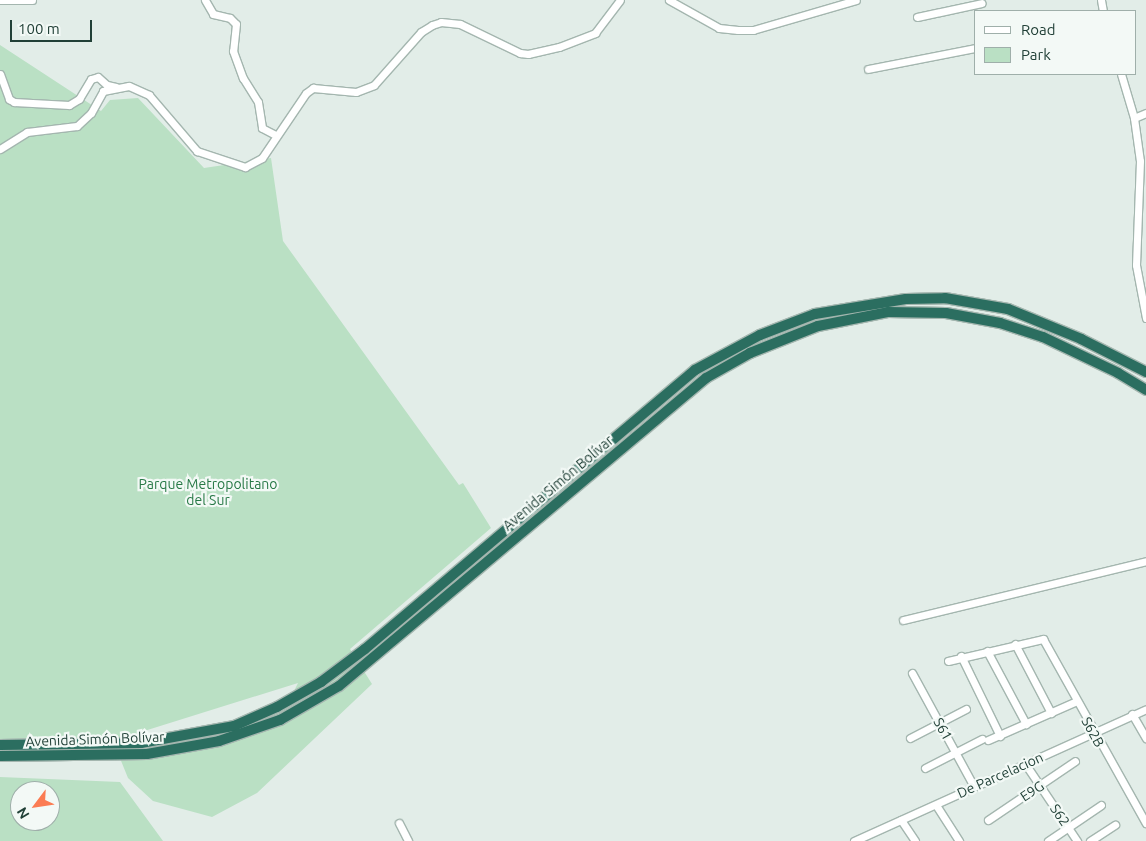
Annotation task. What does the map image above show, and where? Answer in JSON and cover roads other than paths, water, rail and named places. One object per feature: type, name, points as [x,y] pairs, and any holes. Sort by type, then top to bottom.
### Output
[{"type":"highway","name":"Avenida Simón Bolívar","points":[[0,745],[141,743],[211,732],[256,718],[300,695],[365,649],[702,366],[778,327],[840,308],[906,299],[946,298],[1008,309],[1081,339],[1146,372]]},
{"type":"highway","name":"Avenida Simón Bolívar","points":[[0,756],[147,754],[219,741],[280,720],[339,686],[539,516],[706,378],[767,345],[846,319],[888,312],[918,312],[1000,323],[1043,337],[1118,373],[1146,390]]},
{"type":"highway","points":[[532,508],[539,516]]},
{"type":"street","points":[[0,0],[32,0]]},
{"type":"street","points":[[205,0],[213,14],[230,18],[236,24],[233,51],[243,78],[258,102],[262,128],[276,135]]},
{"type":"street","points":[[0,74],[9,99],[14,102],[69,105],[79,99],[91,79],[98,76],[107,85],[116,87],[128,86],[149,95],[197,151],[222,162],[246,168],[254,165],[262,158],[306,93],[313,88],[356,92],[374,86],[421,32],[432,25],[441,22],[460,24],[520,53],[528,54],[559,47],[595,33],[620,0]]},
{"type":"street","points":[[669,0],[719,28],[738,30],[753,30],[856,0]]},
{"type":"street","points":[[917,17],[981,1]]},
{"type":"street","points":[[868,69],[974,48]]},
{"type":"street","points":[[1121,75],[1134,118],[1140,161],[1136,265],[1146,318]]},
{"type":"street","points":[[0,149],[27,132],[77,126],[91,113],[99,95],[116,87]]},
{"type":"street","points":[[1134,118],[1146,113]]},
{"type":"street","points":[[903,620],[1146,562]]},
{"type":"street","name":"S62B","points":[[1015,644],[1043,639],[1093,732],[1146,823]]},
{"type":"street","points":[[948,661],[961,656],[1015,644],[1051,713]]},
{"type":"street","points":[[987,651],[1026,724]]},
{"type":"street","points":[[961,656],[1000,736]]},
{"type":"street","name":"S61","points":[[912,673],[973,785]]},
{"type":"street","points":[[925,768],[955,752],[985,739],[1000,736],[1077,702]]},
{"type":"street","points":[[910,738],[966,709]]},
{"type":"street","name":"De Parcelacion","points":[[859,840],[936,805],[973,785],[1026,765],[1093,732],[1146,709]]},
{"type":"street","points":[[1132,714],[1146,738]]},
{"type":"street","name":"E9G","points":[[988,820],[1041,786],[1075,761]]},
{"type":"street","name":"S62","points":[[1026,765],[1077,841]]},
{"type":"street","points":[[936,805],[959,841]]},
{"type":"street","points":[[1048,841],[1101,805]]},
{"type":"street","points":[[901,820],[915,841]]},
{"type":"street","points":[[398,823],[408,841]]},
{"type":"street","points":[[1090,841],[1115,826]]},
{"type":"park label","name":"Parque Metropolitano del Sur","points":[[208,492]]}]
